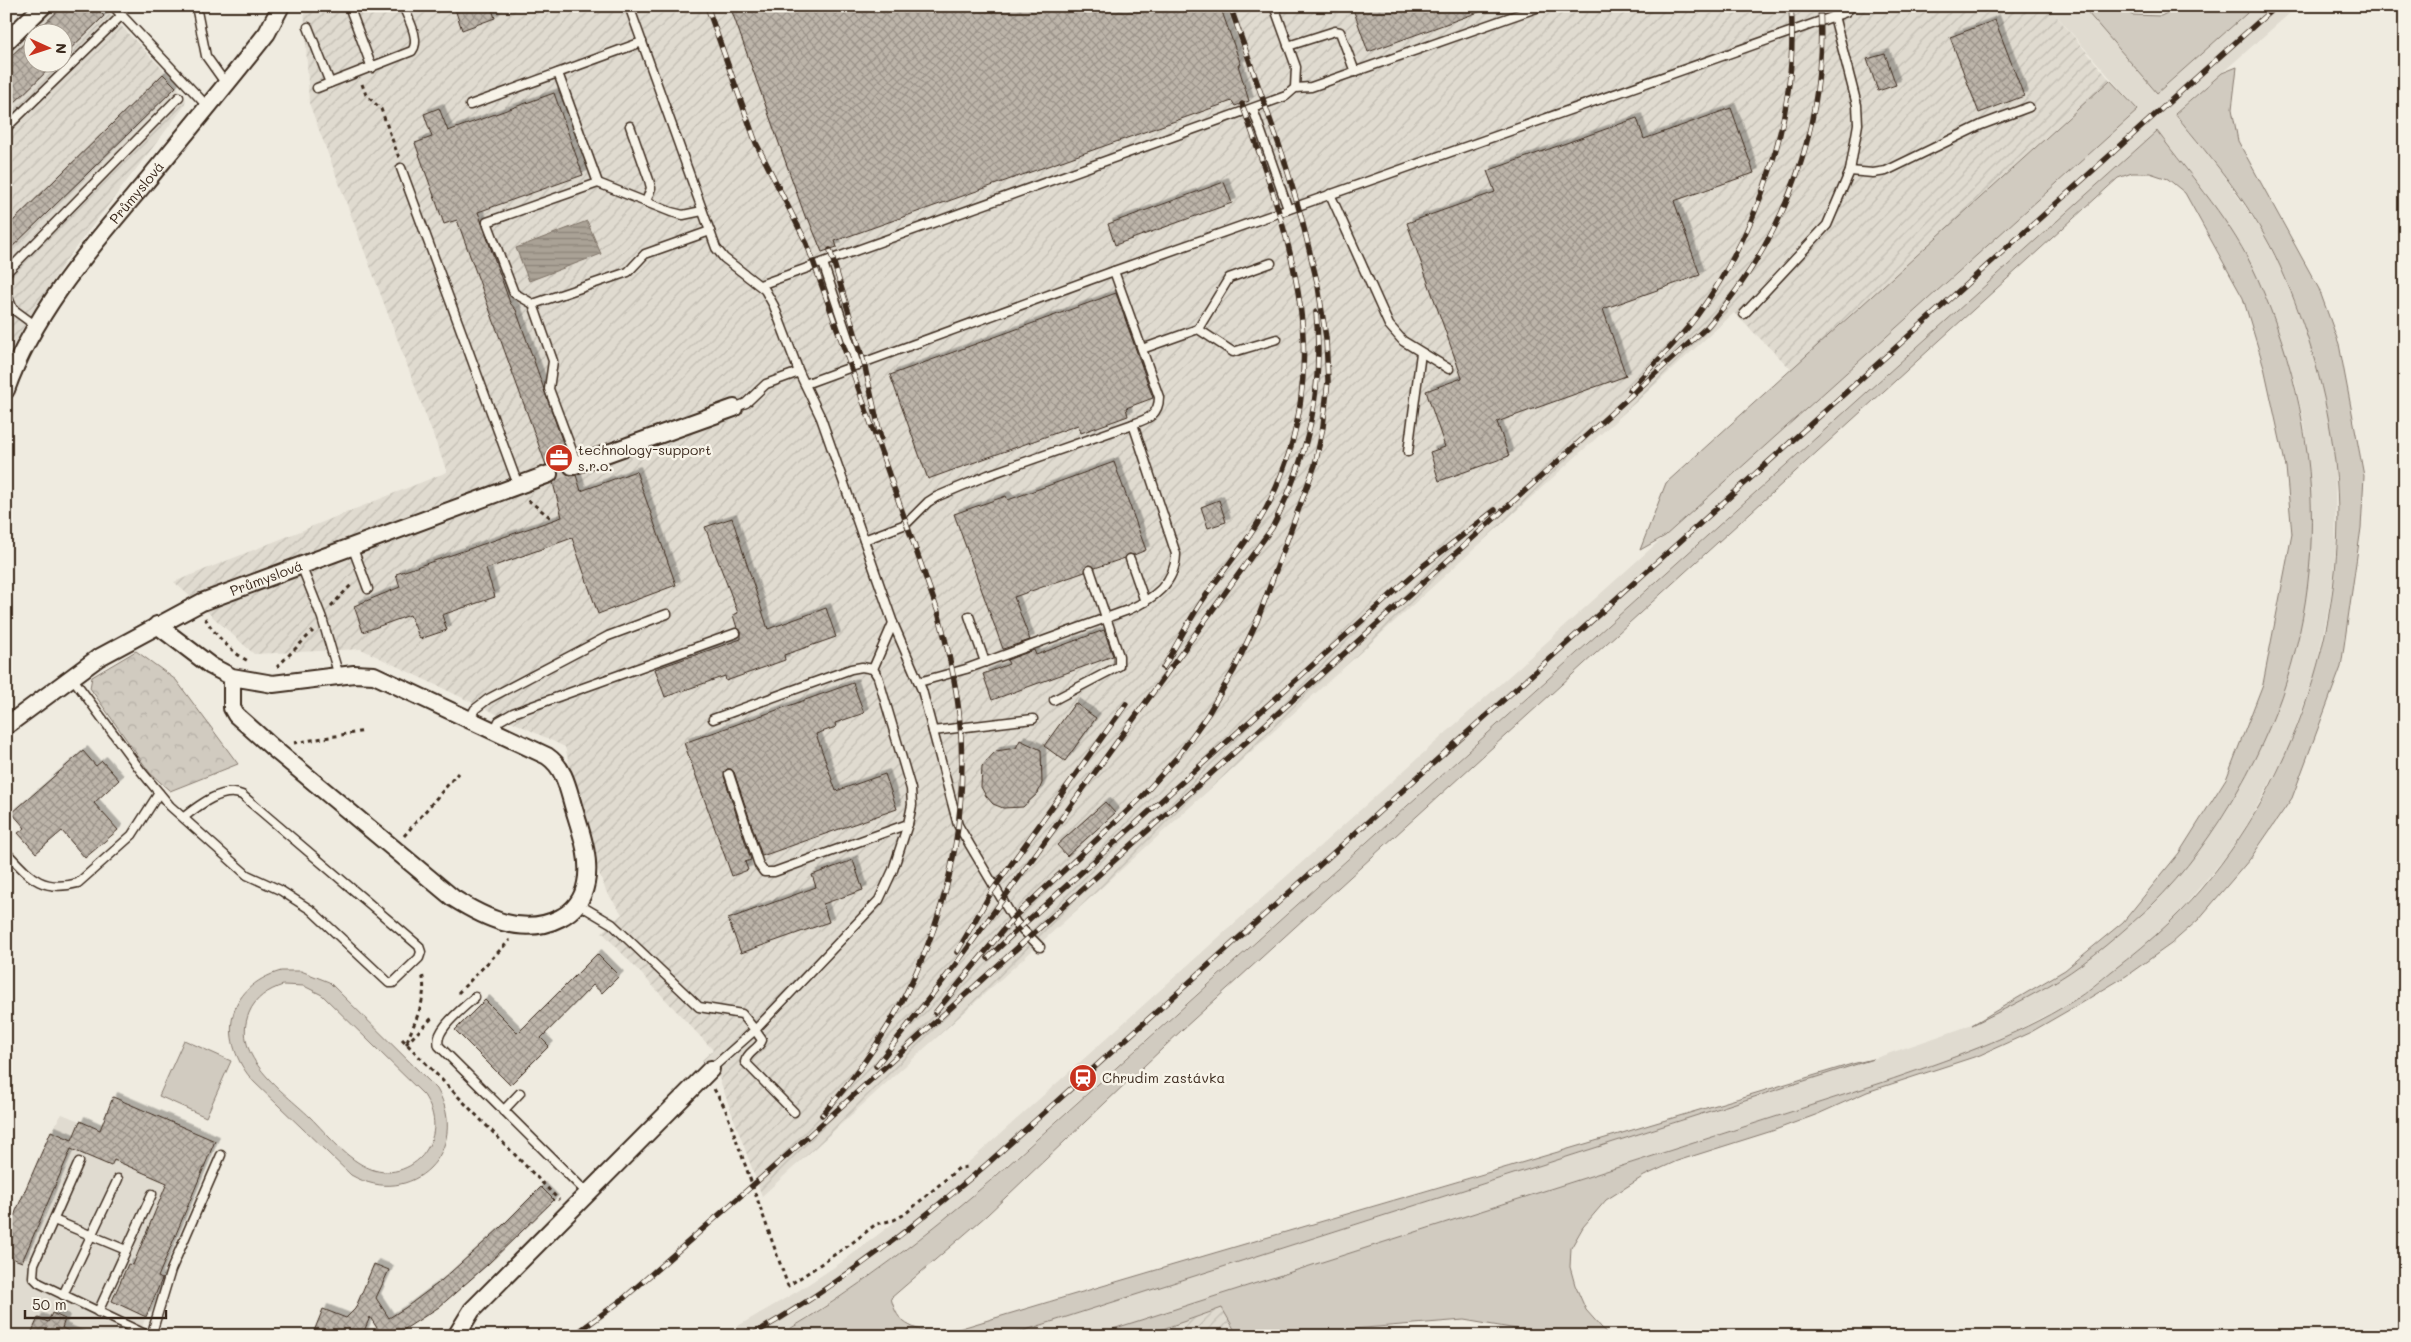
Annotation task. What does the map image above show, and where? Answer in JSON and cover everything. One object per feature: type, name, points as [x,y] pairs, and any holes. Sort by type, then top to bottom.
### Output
[{"type":"street","points":[[6,42],[43,6]]},
{"type":"street","name":"Průmyslová","points":[[6,390],[23,349],[36,326],[94,245],[267,33],[281,6]]},
{"type":"street","points":[[574,465],[734,408]]},
{"type":"street","name":"Průmyslová","points":[[7,724],[98,658],[202,602],[300,564],[549,474]]},
{"type":"street","points":[[157,625],[211,666],[232,677],[273,684],[365,673],[374,675],[546,756],[562,771],[580,828],[586,859],[586,882],[578,904],[571,912],[552,922],[524,926],[487,918],[454,898],[272,748],[234,712],[231,704],[232,677]]},
{"type":"street","points":[[456,1336],[472,1310],[708,1072]]},
{"type":"lane","points":[[113,6],[208,107]]},
{"type":"lane","points":[[196,6],[206,56],[226,84]]},
{"type":"lane","points":[[349,6],[372,68]]},
{"type":"lane","points":[[317,88],[403,56],[415,48],[415,39],[403,6]]},
{"type":"lane","points":[[630,6],[710,231],[724,258],[760,285],[774,306],[799,372],[821,418],[893,623],[919,682],[958,825],[1016,923],[1040,947]]},
{"type":"lane","points":[[1274,6],[1296,67],[1295,88]]},
{"type":"lane","points":[[760,285],[1253,109],[1286,96],[1295,88],[1311,87],[1542,6]]},
{"type":"lane","points":[[805,384],[1114,271],[1846,12],[1852,6]]},
{"type":"lane","points":[[6,128],[122,15]]},
{"type":"lane","points":[[1744,314],[1827,224],[1850,170],[1858,124],[1857,105],[1834,16]]},
{"type":"lane","points":[[308,27],[330,83]]},
{"type":"lane","points":[[1288,46],[1335,31],[1340,32],[1356,72]]},
{"type":"lane","points":[[470,105],[642,42]]},
{"type":"lane","points":[[558,73],[598,183]]},
{"type":"lane","points":[[7,274],[179,97]]},
{"type":"lane","points":[[1850,170],[1873,173],[1886,171],[1980,125],[2030,107]]},
{"type":"lane","points":[[1253,109],[1288,209]]},
{"type":"lane","points":[[630,126],[651,188],[646,202]]},
{"type":"lane","points":[[401,168],[518,485]]},
{"type":"lane","points":[[574,465],[549,389],[552,361],[533,304],[514,293],[487,222],[598,183],[677,214],[702,211]]},
{"type":"lane","points":[[1330,194],[1389,325],[1403,341],[1449,369]]},
{"type":"lane","points":[[533,304],[628,272],[645,254],[710,231]]},
{"type":"lane","points":[[823,263],[857,366]]},
{"type":"lane","points":[[1142,349],[1198,328],[1229,278],[1272,263]]},
{"type":"lane","points":[[864,540],[906,524],[936,497],[988,475],[1151,417],[1159,403],[1158,394],[1114,271]]},
{"type":"lane","points":[[6,293],[10,307],[36,326]]},
{"type":"lane","points":[[1198,328],[1233,352],[1277,339]]},
{"type":"lane","points":[[1408,452],[1421,353]]},
{"type":"lane","points":[[734,408],[750,399],[766,384],[799,372]]},
{"type":"lane","points":[[919,682],[985,662],[1106,618],[1144,602],[1168,582],[1174,568],[1176,554],[1133,424]]},
{"type":"lane","points":[[352,545],[368,589]]},
{"type":"lane","points":[[1130,559],[1144,602]]},
{"type":"lane","points":[[300,564],[322,618],[339,676]]},
{"type":"lane","points":[[1054,700],[1119,666],[1119,656],[1090,570]]},
{"type":"lane","points":[[469,720],[475,709],[488,699],[591,644],[667,614]]},
{"type":"lane","points":[[969,616],[985,662]]},
{"type":"lane","points":[[873,669],[893,623]]},
{"type":"lane","points":[[494,731],[499,721],[513,713],[736,633]]},
{"type":"lane","points":[[708,1072],[754,1030],[879,900],[893,870],[912,805],[911,789],[878,677],[873,669],[862,667],[851,669],[712,719]]},
{"type":"lane","points":[[71,676],[140,771],[184,817],[247,874],[288,894],[320,917],[384,981],[393,983],[415,962],[421,952],[419,946],[242,795],[233,793],[214,798],[184,817]]},
{"type":"lane","points":[[933,731],[1033,719]]},
{"type":"lane","points":[[729,774],[759,865],[764,872],[774,872],[908,824]]},
{"type":"lane","points":[[6,852],[27,874],[44,885],[66,886],[78,883],[132,836],[160,793]]},
{"type":"lane","points":[[578,904],[612,924],[699,1007],[742,1014],[762,1040],[761,1044],[745,1058],[745,1062],[794,1112]]},
{"type":"lane","points":[[475,996],[440,1031],[437,1041],[442,1051],[588,1194]]},
{"type":"lane","points":[[503,1111],[520,1093]]},
{"type":"lane","points":[[79,1162],[32,1274],[36,1282],[150,1336],[171,1270],[221,1154]]},
{"type":"lane","points":[[63,1295],[118,1179]]},
{"type":"lane","points":[[98,1312],[152,1194]]},
{"type":"lane","points":[[54,1220],[126,1250]]},
{"type":"path","points":[[357,73],[366,95],[381,110],[401,168]]},
{"type":"path","points":[[288,744],[365,731]]},
{"type":"path","points":[[402,838],[458,773]]},
{"type":"path","points":[[455,996],[524,926]]},
{"type":"path","points":[[406,1044],[420,1009],[423,992],[421,969],[415,962]]},
{"type":"path","points":[[406,1044],[441,1010]]},
{"type":"path","points":[[402,1039],[559,1200],[556,1210],[561,1221]]},
{"type":"path","points":[[708,1072],[725,1108],[788,1286],[852,1244],[876,1224],[894,1220],[905,1214],[959,1168],[970,1167]]},
{"type":"shaded area","points":[[56,6],[102,6],[172,79],[186,99],[184,107],[66,260],[22,329],[6,361],[6,55],[22,39],[22,72],[72,72],[72,22],[40,22]]},
{"type":"shaded area","points":[[304,6],[2048,6],[2110,80],[1792,370],[1734,313],[762,1196],[719,1078],[702,1060],[713,1050],[602,932],[622,914],[606,891],[592,854],[565,747],[361,649],[254,654],[174,582],[447,472],[309,103]]},
{"type":"shaded area","points":[[2048,6],[2082,6],[2157,93],[2255,6],[2298,6],[2175,114],[2218,167],[2261,230],[2279,264],[2311,343],[2330,424],[2335,465],[2336,551],[2331,597],[2315,674],[2287,752],[2248,823],[2227,855],[2171,922],[2075,1000],[2008,1035],[1969,1052],[1881,1083],[1091,1336],[1007,1336],[1873,1059],[1960,1029],[1997,1013],[2060,979],[2124,930],[2153,904],[2206,840],[2227,810],[2291,667],[2306,594],[2312,510],[2305,428],[2296,386],[2272,314],[2256,275],[2239,243],[2197,182],[2157,131],[951,1215],[858,1285],[778,1336],[721,1336],[798,1291],[842,1262],[933,1193],[2138,110]]},
{"type":"shaded area","points":[[587,221],[601,254],[529,281],[516,248]]},
{"type":"shaded area","points":[[113,1097],[215,1141],[158,1276],[162,1279],[138,1336],[6,1336],[6,1234],[51,1131],[62,1114],[99,1129]]},
{"type":"shaded area","points":[[1222,1308],[1238,1336],[1143,1336]]},
{"type":"green space","points":[[2082,6],[2119,6],[2132,15],[2161,16],[2181,6],[2255,6],[2157,93]]},
{"type":"green space","points":[[2237,67],[2232,109],[2238,141],[2319,289],[2339,344],[2364,476],[2361,528],[2341,667],[2292,798],[2250,859],[2198,920],[2171,944],[2126,976],[2031,1032],[1980,1055],[1867,1092],[1818,1114],[1772,1131],[1677,1161],[1644,1176],[1606,1200],[1583,1227],[1571,1248],[1570,1267],[1575,1285],[1586,1310],[1609,1336],[1558,1336],[1464,1320],[1352,1329],[1313,1336],[1238,1336],[1222,1308],[1143,1336],[1091,1336],[1881,1083],[1980,1047],[2051,1014],[2083,994],[2134,954],[2169,923],[2211,877],[2247,826],[2278,770],[2303,711],[2322,649],[2333,587],[2338,524],[2335,462],[2327,412],[2308,338],[2290,290],[2259,225],[2219,168],[2175,114],[2222,73]]},
{"type":"green space","points":[[2110,80],[2138,110],[1665,536],[1640,550],[1666,483]]},
{"type":"green space","points":[[2157,131],[2211,201],[2236,238],[2257,277],[2282,341],[2299,406],[2309,471],[2311,536],[2305,601],[2291,665],[2269,728],[2238,790],[2209,836],[2176,880],[2129,926],[2094,955],[2058,980],[1972,1025],[2065,970],[2123,922],[2179,853],[2227,777],[2263,684],[2292,534],[2286,467],[2264,367],[2243,298],[2185,193],[2168,179],[2150,173],[2132,173],[2118,178],[1183,1029],[987,1215],[891,1298],[897,1315],[906,1324],[934,1336],[778,1336],[864,1280],[945,1219],[997,1175]]},
{"type":"green space","points":[[136,651],[176,680],[238,764],[170,791],[150,773],[90,688],[92,677]]},
{"type":"green space","points":[[281,971],[301,971],[329,982],[437,1089],[446,1112],[447,1133],[441,1152],[430,1168],[414,1179],[395,1185],[374,1184],[351,1175],[254,1082],[242,1066],[235,1050],[232,1033],[233,1017],[238,1002],[248,989],[262,979]],"holes":[[[283,985],[304,986],[322,995],[428,1101],[433,1115],[433,1135],[422,1156],[410,1166],[387,1172],[371,1169],[354,1160],[274,1084],[253,1058],[247,1044],[245,1029],[249,1013],[255,1003],[267,992]]]},
{"type":"green space","points":[[184,1040],[231,1061],[206,1117],[159,1096]]},
{"type":"green space","points":[[1873,1059],[1007,1336],[935,1336],[1852,1064]]},
{"type":"building","points":[[63,6],[95,6],[104,16],[72,47],[72,22],[46,22]]},
{"type":"building","points":[[454,6],[491,6],[495,18],[462,30]]},
{"type":"building","points":[[730,6],[1220,6],[1241,65],[1238,65],[1249,101],[1235,106],[1232,101],[835,241],[837,247],[822,252],[808,218],[806,219]]},
{"type":"building","points":[[1352,6],[1490,6],[1490,8],[1368,52]]},
{"type":"building","points":[[1995,20],[2024,96],[1979,113],[1950,37]]},
{"type":"building","points":[[22,46],[22,72],[46,72],[6,111],[6,61]]},
{"type":"building","points":[[1885,54],[1896,85],[1878,91],[1867,59]]},
{"type":"building","points":[[163,74],[176,87],[6,253],[6,228]]},
{"type":"building","points":[[554,93],[583,175],[478,212],[510,303],[516,310],[568,457],[562,464],[563,470],[570,476],[576,475],[581,491],[636,471],[676,585],[598,614],[572,538],[486,569],[495,597],[442,615],[447,630],[420,639],[410,615],[363,632],[354,606],[400,587],[396,574],[562,517],[553,483],[559,476],[558,470],[551,464],[546,465],[457,220],[444,224],[415,143],[432,137],[424,114],[439,108],[448,131]]},
{"type":"building","points":[[1731,108],[1754,173],[1674,201],[1700,275],[1603,309],[1626,376],[1497,422],[1509,456],[1439,481],[1430,452],[1445,447],[1426,391],[1462,378],[1407,223],[1495,192],[1487,171],[1637,118],[1644,139]]},
{"type":"building","points":[[1224,182],[1232,203],[1115,245],[1108,224]]},
{"type":"building","points":[[1116,293],[1153,398],[1126,408],[1128,416],[1081,433],[1078,425],[928,479],[890,375]]},
{"type":"building","points":[[1114,462],[1146,550],[1134,555],[1129,554],[1125,558],[1095,568],[1088,565],[1085,572],[1014,597],[1030,640],[1003,649],[954,514],[1006,496],[1008,500]]},
{"type":"building","points":[[1219,500],[1226,522],[1208,528],[1201,507]]},
{"type":"building","points":[[732,518],[768,629],[826,608],[836,637],[784,655],[785,660],[726,681],[725,676],[665,697],[655,669],[741,639],[741,632],[737,628],[733,615],[738,613],[705,527]]},
{"type":"building","points":[[1104,630],[1113,656],[992,700],[983,674],[1009,664],[1007,660],[1034,650],[1036,655]]},
{"type":"building","points":[[853,683],[864,713],[835,723],[836,727],[816,734],[836,791],[885,774],[897,809],[762,856],[734,772],[731,769],[727,769],[724,776],[751,860],[745,862],[748,870],[732,876],[684,743]]},
{"type":"building","points":[[1075,703],[1096,718],[1065,761],[1044,746]]},
{"type":"building","points":[[1020,740],[1041,750],[1042,783],[1038,793],[1023,807],[1003,808],[993,804],[981,787],[982,766],[996,751],[1016,748]]},
{"type":"building","points":[[83,751],[96,766],[102,761],[119,780],[94,803],[118,830],[85,858],[62,831],[36,853],[18,833],[25,828],[12,813]]},
{"type":"building","points":[[1105,802],[1115,813],[1067,856],[1057,845]]},
{"type":"building","points":[[853,860],[863,890],[823,904],[829,922],[741,953],[728,919],[816,887],[812,875]]},
{"type":"building","points":[[597,954],[619,976],[602,993],[593,985],[541,1038],[549,1046],[510,1085],[455,1030],[485,1000],[518,1033]]},
{"type":"building","points":[[113,1097],[215,1141],[158,1277],[162,1279],[146,1317],[112,1301],[128,1264],[133,1265],[167,1183],[114,1160],[111,1166],[71,1149],[22,1262],[6,1256],[6,1234],[51,1131],[72,1140],[80,1121],[100,1130]]},
{"type":"building","points":[[541,1187],[554,1200],[487,1265],[439,1307],[394,1336],[382,1336],[370,1317],[362,1336],[312,1336],[323,1309],[346,1318],[355,1309],[374,1264],[389,1270],[376,1298],[389,1318],[405,1308],[441,1281],[500,1228]]},
{"type":"building","points":[[52,1313],[65,1319],[62,1328],[80,1336],[30,1336],[38,1318],[48,1322]]},
{"type":"tunnel","points":[[549,474],[572,466]]},
{"type":"railway","points":[[707,6],[756,143],[807,244],[938,612],[959,712],[962,768],[958,823],[949,876],[934,928],[914,978],[888,1026],[857,1072],[822,1115]]},
{"type":"railway","points":[[935,1013],[1013,918],[1139,800],[1178,756],[1208,714],[1234,670],[1257,621],[1315,465],[1323,427],[1328,381],[1326,338],[1318,286],[1301,216],[1283,156],[1230,6]]},
{"type":"railway","points":[[1630,390],[1681,336],[1696,317],[1739,247],[1756,209],[1781,129],[1792,47],[1791,6]]},
{"type":"railway","points":[[573,1336],[623,1299],[785,1157],[1707,327],[1735,292],[1759,256],[1779,218],[1796,178],[1808,137],[1816,94],[1820,51],[1820,6]]},
{"type":"railway","points":[[750,1336],[813,1297],[873,1256],[987,1164],[2276,6]]},
{"type":"railway","points":[[1163,668],[1197,609],[1255,528],[1271,499],[1291,447],[1301,397],[1303,348],[1299,300],[1290,251],[1276,203],[1242,104]]},
{"type":"railway","points":[[830,250],[864,363],[881,438]]},
{"type":"railway","points":[[876,1066],[959,960],[1272,528],[1295,476],[1304,450],[1310,423],[1318,370],[1316,312]]},
{"type":"railway","points":[[988,958],[1423,566],[1495,510]]},
{"type":"railway","points":[[957,952],[992,891],[1126,704]]},
{"type":"place","name":"technology-support s.r.o.","points":[[559,458]]},
{"type":"place","name":"Chrudim zastávka","points":[[1083,1078]]}]
